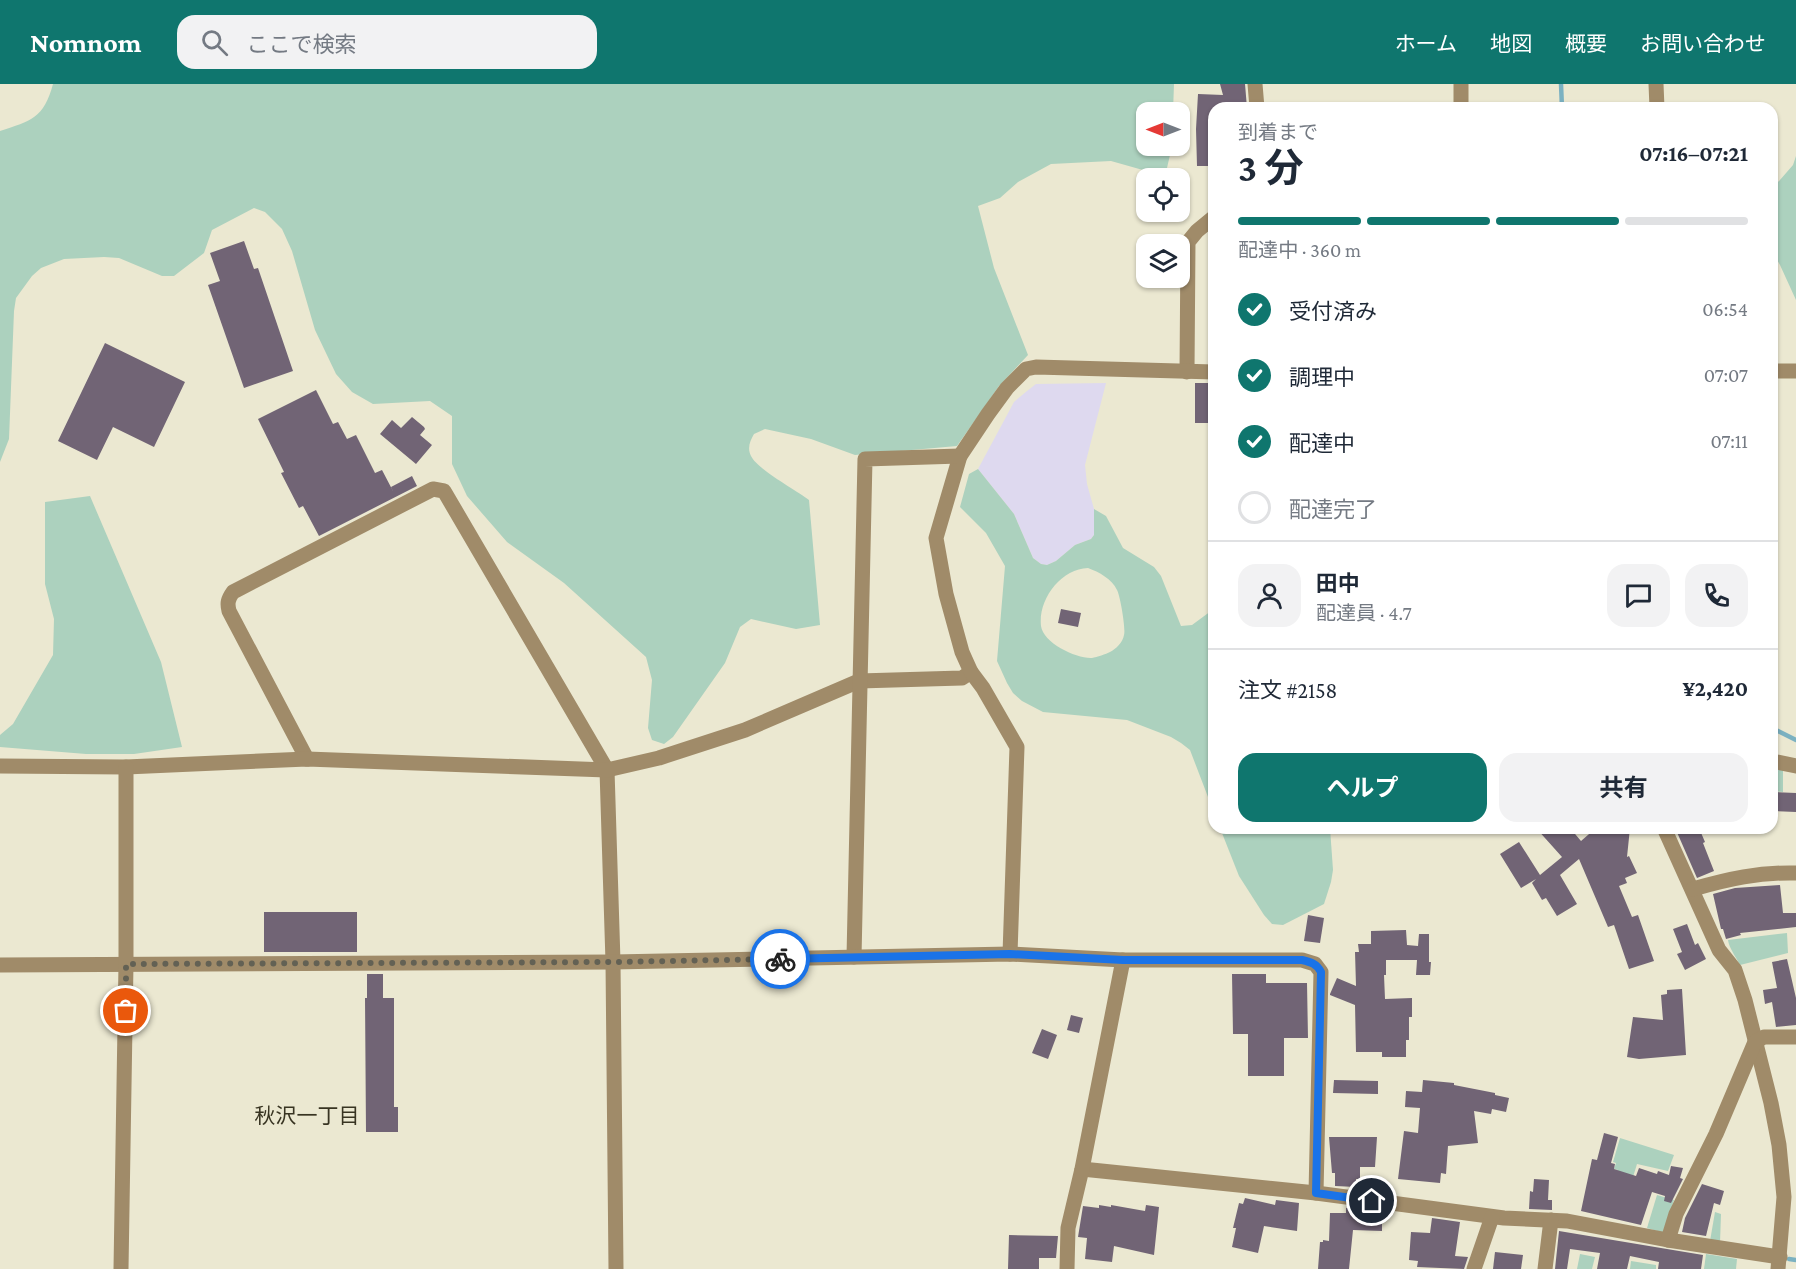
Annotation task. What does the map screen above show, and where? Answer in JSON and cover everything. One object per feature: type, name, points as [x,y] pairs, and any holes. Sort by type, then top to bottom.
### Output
[{"type":"street","points":[[1256,84],[1257,102]]},
{"type":"street","points":[[1461,84],[1461,102]]},
{"type":"street","points":[[1656,84],[1657,102]]},
{"type":"street","points":[[1186,372],[1188,242],[1208,222]]},
{"type":"street","points":[[1010,954],[1017,747],[971,672],[962,652],[946,594],[936,538],[960,456],[1007,388],[1026,369],[1036,367],[1208,372]]},
{"type":"street","points":[[1778,371],[1796,371]]},
{"type":"street","points":[[854,957],[865,459],[960,456]]},
{"type":"street","points":[[307,759],[229,611],[227,603],[232,592],[433,489],[444,491],[607,770],[614,962],[616,1269]]},
{"type":"street","points":[[0,766],[126,767],[307,759],[607,770],[659,758],[745,730],[859,681],[962,678],[971,672]]},
{"type":"street","points":[[1778,762],[1796,766]]},
{"type":"street","points":[[121,1269],[126,964],[126,767]]},
{"type":"street","points":[[1082,1169],[1316,1193],[1492,1217],[1567,1221],[1779,1263],[1784,1197],[1779,1145],[1745,1000],[1735,970],[1719,950],[1667,834]]},
{"type":"street","points":[[1693,889],[1762,873],[1796,873]]},
{"type":"street","points":[[0,965],[614,962],[1010,954],[1123,960],[1302,960],[1310,962],[1321,972],[1316,1193]]},
{"type":"street","points":[[1067,1269],[1068,1228],[1082,1169],[1123,960]]},
{"type":"street","points":[[1668,1240],[1676,1214],[1716,1134],[1755,1042],[1764,1037],[1796,1037]]},
{"type":"street","points":[[1474,1269],[1492,1217]]},
{"type":"street","points":[[1545,1269],[1551,1220]]},
{"type":"shaded area","points":[[1106,383],[1085,465],[1087,484],[1094,509],[1094,535],[1091,539],[1075,545],[1056,561],[1047,565],[1041,564],[1033,558],[1014,514],[978,469],[1014,402],[1036,384]]},
{"type":"green space","points":[[53,84],[1174,84],[1173,102],[1136,102],[1136,156],[1170,156],[1167,168],[1136,168],[1111,161],[1051,164],[1018,182],[1000,198],[978,206],[994,268],[1028,355],[999,386],[957,446],[855,455],[811,439],[765,429],[754,434],[749,450],[755,462],[809,500],[820,625],[796,629],[751,619],[740,627],[725,663],[673,737],[664,744],[652,740],[648,728],[652,680],[646,657],[564,583],[507,542],[467,496],[452,464],[452,416],[430,401],[373,404],[352,392],[336,374],[315,330],[292,251],[282,229],[265,212],[254,208],[212,230],[204,253],[174,276],[162,276],[119,258],[104,257],[64,259],[41,268],[32,276],[16,298],[9,439],[0,462],[0,131],[28,121],[35,116],[49,95]]},
{"type":"green space","points":[[1796,156],[1796,300],[1778,262],[1778,182],[1793,165]]},
{"type":"green space","points":[[978,469],[1014,514],[1033,558],[1047,565],[1056,561],[1075,545],[1091,539],[1094,535],[1094,509],[1106,516],[1123,548],[1154,567],[1161,576],[1181,626],[1192,625],[1208,613],[1208,797],[1190,750],[1171,737],[1127,720],[1043,712],[1022,701],[1013,693],[997,661],[1005,566],[986,533],[960,507],[969,474]],"holes":[[[1088,568],[1101,574],[1115,586],[1120,598],[1123,638],[1115,649],[1106,654],[1086,658],[1070,653],[1054,644],[1043,632],[1041,616],[1047,596],[1060,580],[1078,570]]]},
{"type":"green space","points":[[90,496],[161,662],[182,747],[134,754],[86,754],[0,747],[0,735],[13,724],[53,655],[54,619],[45,584],[45,502]]},
{"type":"green space","points":[[1778,768],[1783,768],[1783,792],[1778,792]]},
{"type":"green space","points":[[1222,834],[1330,834],[1333,870],[1324,904],[1283,925],[1272,924],[1239,876]]},
{"type":"green space","points":[[1787,933],[1788,953],[1740,965],[1728,940]]},
{"type":"green space","points":[[1620,1138],[1674,1155],[1668,1171],[1637,1164],[1633,1177],[1615,1179],[1618,1170],[1614,1169],[1616,1163],[1613,1162]]},
{"type":"green space","points":[[1657,1195],[1674,1200],[1664,1233],[1647,1228]]},
{"type":"green space","points":[[1715,1212],[1721,1214],[1720,1243],[1710,1241]]},
{"type":"green space","points":[[1580,1254],[1595,1257],[1592,1269],[1577,1269]]},
{"type":"green space","points":[[1706,1254],[1737,1259],[1736,1269],[1704,1269]]},
{"type":"green space","points":[[1631,1261],[1656,1265],[1656,1269],[1630,1269]]},
{"type":"building","points":[[1220,84],[1245,84],[1246,102],[1208,102],[1208,166],[1197,166],[1198,94],[1223,95]]},
{"type":"building","points":[[244,241],[254,269],[258,268],[293,371],[244,388],[208,285],[220,281],[210,253]]},
{"type":"building","points":[[105,343],[185,382],[154,447],[113,427],[97,460],[58,441]]},
{"type":"building","points":[[1195,383],[1208,383],[1208,423],[1195,423]]},
{"type":"building","points":[[316,390],[333,424],[338,422],[347,439],[356,435],[375,473],[382,470],[394,493],[391,487],[412,476],[417,486],[319,536],[303,506],[299,508],[258,419]]},
{"type":"building","points":[[412,417],[425,429],[420,435],[432,445],[416,464],[380,434],[392,420],[401,428]]},
{"type":"building","points":[[1061,609],[1081,613],[1078,627],[1058,623]]},
{"type":"building","points":[[1778,792],[1796,793],[1796,812],[1778,811]]},
{"type":"building","points":[[1541,834],[1575,834],[1581,841],[1589,834],[1629,834],[1627,857],[1629,856],[1637,873],[1625,878],[1627,883],[1619,886],[1632,917],[1638,915],[1654,961],[1629,969],[1614,925],[1608,927],[1579,859],[1560,875],[1577,904],[1557,916],[1546,898],[1542,900],[1532,883],[1536,879],[1521,888],[1500,854],[1519,842],[1540,875],[1562,857]]},
{"type":"building","points":[[1678,834],[1702,834],[1714,871],[1697,878]]},
{"type":"building","points":[[1780,885],[1783,913],[1796,913],[1796,927],[1740,933],[1741,935],[1726,939],[1721,929],[1713,894],[1735,888]]},
{"type":"building","points":[[264,912],[357,912],[357,952],[264,952]]},
{"type":"building","points":[[1308,915],[1324,918],[1320,943],[1304,941]]},
{"type":"building","points":[[1687,924],[1695,945],[1698,943],[1706,959],[1685,970],[1677,954],[1682,952],[1673,929]]},
{"type":"building","points":[[1406,930],[1407,945],[1418,946],[1419,934],[1429,934],[1429,962],[1431,962],[1430,975],[1416,975],[1417,960],[1386,960],[1385,999],[1412,998],[1412,1017],[1409,1017],[1406,1057],[1382,1057],[1382,1052],[1356,1052],[1355,1005],[1330,994],[1337,978],[1356,986],[1355,952],[1359,952],[1358,944],[1371,944],[1371,931]]},
{"type":"building","points":[[1787,959],[1796,998],[1796,1025],[1776,1027],[1772,1002],[1765,1004],[1763,990],[1777,988],[1772,962]]},
{"type":"building","points":[[367,974],[383,974],[383,998],[394,998],[394,1107],[398,1107],[398,1132],[366,1132],[365,998],[367,998]]},
{"type":"building","points":[[1232,974],[1266,974],[1266,983],[1307,983],[1308,1038],[1284,1038],[1284,1076],[1248,1076],[1248,1034],[1233,1034]]},
{"type":"building","points":[[1682,989],[1686,1055],[1639,1059],[1627,1057],[1633,1017],[1663,1020],[1661,995],[1667,994],[1667,990]]},
{"type":"building","points":[[1071,1015],[1083,1018],[1079,1033],[1067,1030]]},
{"type":"building","points":[[1042,1029],[1057,1035],[1048,1059],[1032,1053]]},
{"type":"building","points":[[1334,1080],[1378,1081],[1378,1094],[1333,1093]]},
{"type":"building","points":[[1423,1080],[1454,1083],[1454,1085],[1509,1098],[1506,1112],[1492,1109],[1491,1114],[1474,1111],[1478,1143],[1448,1146],[1446,1174],[1441,1173],[1440,1183],[1398,1179],[1404,1131],[1418,1133],[1420,1108],[1405,1107],[1406,1091],[1422,1092]]},
{"type":"building","points":[[1604,1133],[1618,1137],[1611,1163],[1615,1164],[1614,1169],[1636,1176],[1639,1168],[1669,1175],[1671,1166],[1683,1168],[1680,1178],[1683,1179],[1671,1203],[1664,1201],[1665,1196],[1652,1192],[1641,1225],[1581,1211],[1592,1159],[1597,1160]]},
{"type":"building","points":[[1329,1137],[1377,1137],[1375,1167],[1360,1167],[1360,1179],[1356,1179],[1356,1187],[1335,1186]]},
{"type":"building","points":[[1534,1179],[1549,1180],[1548,1200],[1552,1200],[1552,1210],[1529,1209],[1530,1191],[1533,1192]]},
{"type":"building","points":[[1702,1184],[1724,1191],[1720,1205],[1714,1203],[1706,1236],[1682,1232],[1685,1218]]},
{"type":"building","points":[[1245,1198],[1275,1205],[1276,1200],[1299,1203],[1297,1231],[1264,1226],[1258,1253],[1232,1247],[1236,1228],[1233,1228],[1239,1203],[1243,1204]]},
{"type":"building","points":[[1099,1205],[1145,1211],[1146,1205],[1159,1207],[1154,1255],[1114,1246],[1112,1262],[1085,1259],[1087,1238],[1078,1237],[1083,1206],[1099,1208]]},
{"type":"building","points":[[1346,1208],[1382,1212],[1382,1231],[1353,1230],[1349,1269],[1318,1269],[1320,1242],[1329,1241],[1330,1213],[1346,1213]]},
{"type":"building","points":[[1432,1218],[1460,1222],[1455,1256],[1468,1257],[1464,1269],[1417,1267],[1418,1261],[1409,1260],[1411,1232],[1430,1233]]},
{"type":"building","points":[[1559,1231],[1703,1255],[1701,1269],[1658,1269],[1659,1262],[1630,1256],[1627,1269],[1597,1269],[1600,1253],[1570,1249],[1567,1269],[1555,1269]]},
{"type":"building","points":[[1009,1235],[1058,1236],[1056,1258],[1039,1258],[1039,1269],[1008,1269]]},
{"type":"building","points":[[1495,1252],[1523,1255],[1521,1269],[1493,1269]]},
{"type":"waterway","points":[[1561,84],[1562,102]]},
{"type":"waterway","points":[[1778,731],[1796,740]]},
{"type":"waterway","points":[[1789,1259],[1796,1260]]},
{"type":"way so far","points":[[126,1011],[126,964],[780,959]]},
{"type":"district","name":"秋沢一丁目","points":[[307,1116]]},
{"type":"route","points":[[780,959],[1010,954],[1123,960],[1302,960],[1315,964],[1321,972],[1316,1193],[1372,1201]]}]
